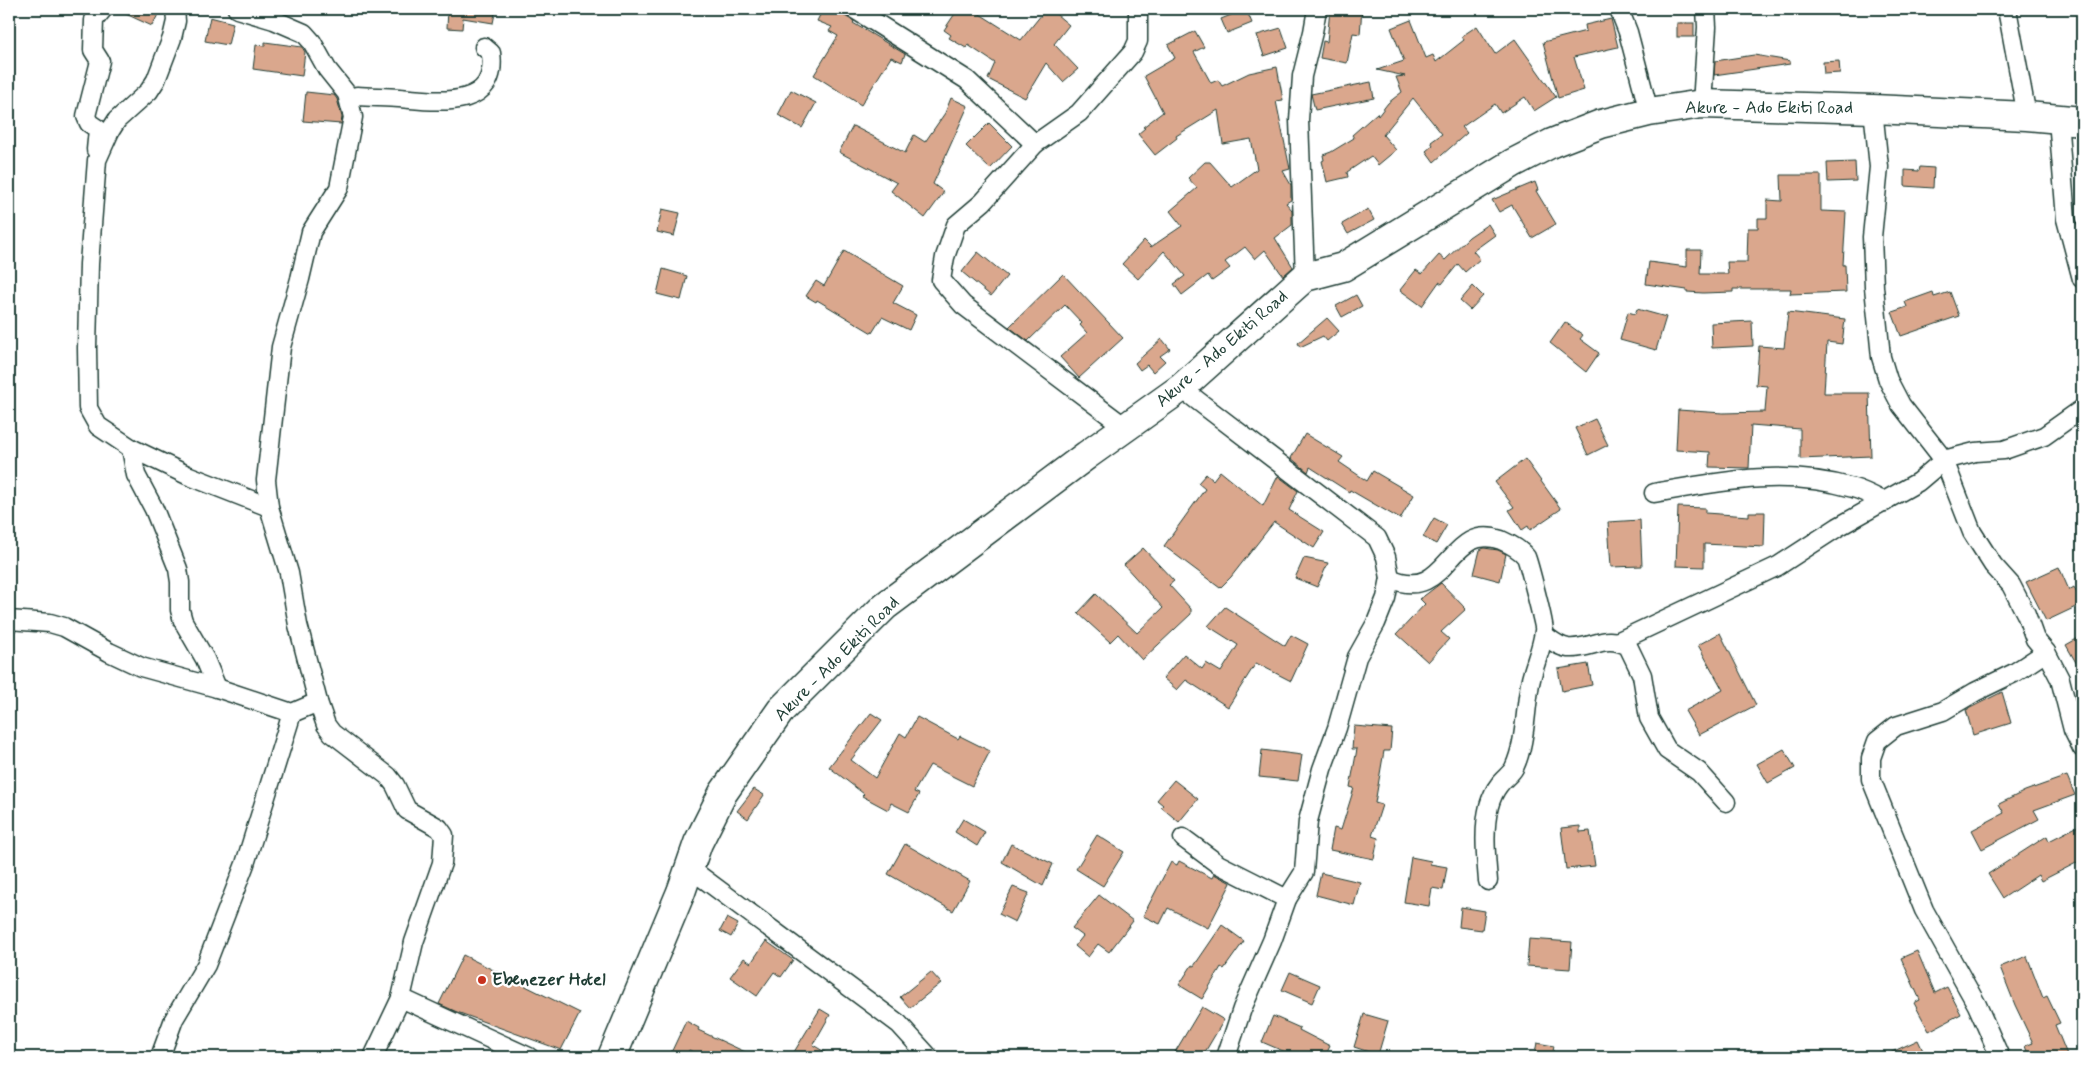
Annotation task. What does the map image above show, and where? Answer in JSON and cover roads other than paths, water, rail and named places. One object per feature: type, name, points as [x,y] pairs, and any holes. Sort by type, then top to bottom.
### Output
[{"type":"main road","name":"Akure - Ado Ekiti Road","points":[[612,1057],[681,892],[688,867],[723,793],[781,710],[885,606],[956,551],[1180,388],[1305,277],[1343,267],[1513,163],[1552,143],[1601,124],[1649,112],[1702,104],[1873,109],[2027,116],[2070,120]]},
{"type":"street","points":[[96,160],[114,125],[149,91],[156,80],[172,38],[176,21],[175,9]]},
{"type":"street","points":[[237,9],[282,23],[304,33],[312,42],[327,69],[339,82],[350,100],[353,117],[339,188],[311,232],[281,347],[266,480],[269,507],[289,573],[298,625],[318,702],[326,725],[332,733],[388,776],[395,785],[407,810],[438,828],[444,835],[442,863],[414,942],[401,998],[372,1057]]},
{"type":"street","points":[[854,9],[968,80],[1035,144]]},
{"type":"street","points":[[1125,427],[983,322],[963,305],[941,280],[945,257],[956,225],[983,202],[1035,144],[1079,114],[1133,52],[1138,41],[1138,9]]},
{"type":"street","points":[[1305,277],[1299,120],[1302,76],[1317,9]]},
{"type":"street","points":[[1618,9],[1628,32],[1649,112]]},
{"type":"street","points":[[1702,104],[1707,27],[1706,9]]},
{"type":"street","points":[[2007,9],[2027,116]]},
{"type":"street","points":[[96,12],[93,50],[100,61],[86,116],[89,123],[98,129],[90,264],[87,348],[88,408],[98,426],[132,448],[187,475],[269,507]]},
{"type":"street","points":[[350,100],[357,96],[432,102],[454,101],[471,96],[483,87],[490,77],[493,65],[492,53],[484,47]]},
{"type":"street","points":[[1873,109],[1879,167],[1872,237],[1874,287],[1881,357],[1888,380],[1901,405],[1944,460],[1972,532],[1993,565],[2011,585],[2026,614],[2035,639],[2046,652],[2060,679],[2073,730],[2082,748]]},
{"type":"street","points":[[2070,120],[2066,219],[2082,279]]},
{"type":"street","points":[[1180,388],[1377,538],[1386,557],[1390,578],[1386,598],[1376,623],[1357,657],[1337,728],[1322,769],[1308,821],[1304,872],[1287,899],[1272,941],[1242,1010],[1226,1057]]},
{"type":"street","points":[[1619,641],[1778,566],[1838,527],[1918,482],[1944,460],[1975,452],[2004,450],[2044,436],[2082,409]]},
{"type":"street","points":[[132,448],[136,475],[154,509],[178,569],[180,610],[183,621],[204,659],[217,688]]},
{"type":"street","points":[[1654,493],[1728,480],[1767,476],[1799,478],[1854,488],[1885,502]]},
{"type":"street","points":[[1390,578],[1402,584],[1428,580],[1439,573],[1456,551],[1479,537],[1499,540],[1513,546],[1527,558],[1545,627],[1529,687],[1523,733],[1514,769],[1498,786],[1490,804],[1486,826],[1488,881]]},
{"type":"street","points":[[9,620],[57,625],[141,667],[217,688],[292,713],[318,702]]},
{"type":"street","points":[[1544,635],[1560,646],[1568,648],[1613,640],[1628,646],[1642,676],[1649,718],[1667,750],[1699,772],[1726,802]]},
{"type":"street","points":[[2000,1057],[1977,1005],[1924,910],[1871,780],[1870,758],[1877,741],[1896,726],[1943,711],[1975,692],[2014,673],[2046,652]]},
{"type":"street","points":[[160,1057],[174,1019],[206,965],[245,864],[292,713]]},
{"type":"street","points":[[1183,838],[1218,864],[1287,899]]},
{"type":"street","points":[[688,867],[899,1024],[929,1057]]},
{"type":"street","points":[[401,998],[529,1057]]},
{"type":"place","name":"Ebenezer Hotel","points":[[482,980]]}]
